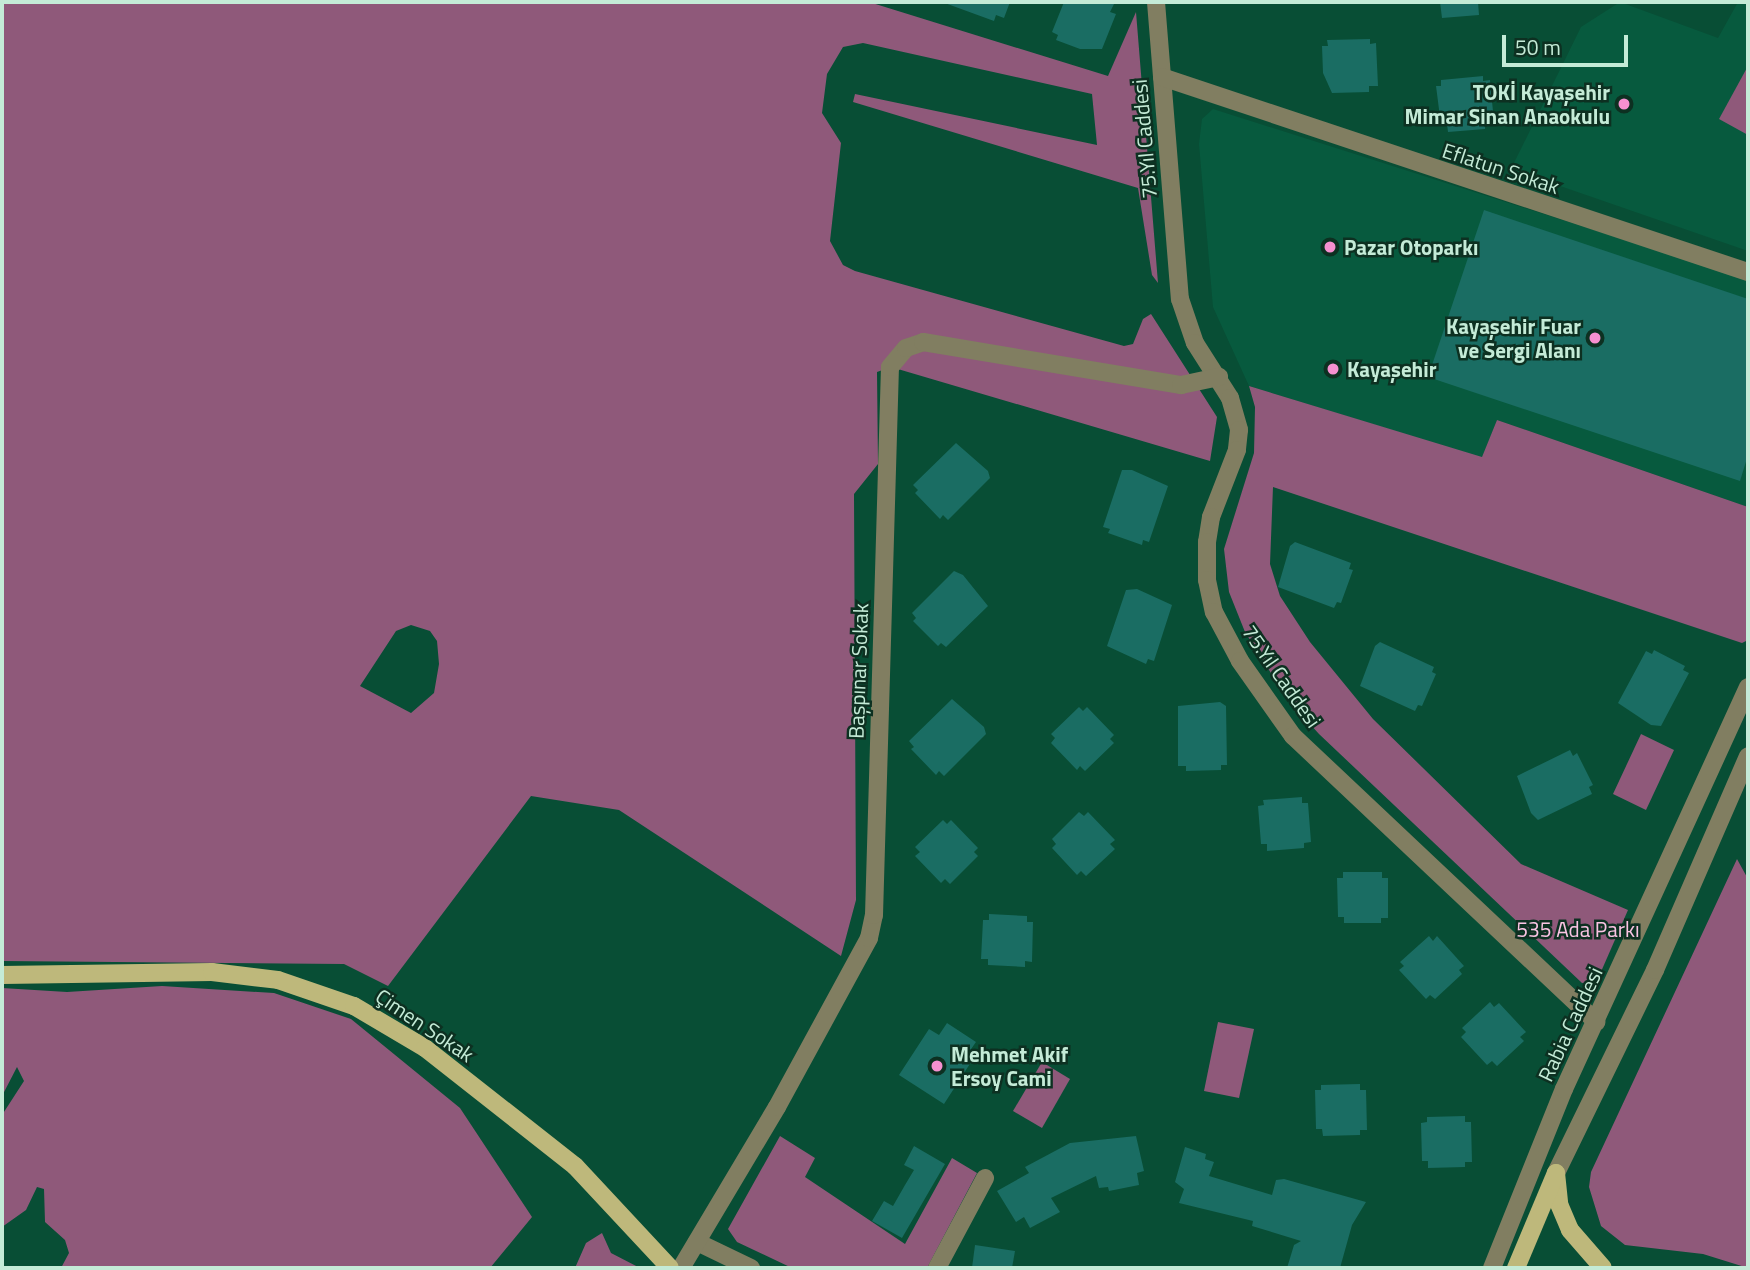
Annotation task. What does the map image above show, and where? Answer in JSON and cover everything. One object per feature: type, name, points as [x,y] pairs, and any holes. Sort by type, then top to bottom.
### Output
[{"type":"main road","name":"Çimen Sokak","points":[[2,975],[212,972],[278,981],[354,1006],[425,1048],[575,1166],[670,1268]]},
{"type":"main road","points":[[1516,1268],[1556,1173]]},
{"type":"main road","points":[[1556,1173],[1559,1204],[1570,1230],[1603,1268]]},
{"type":"street","name":"75.Yıl Caddesi","points":[[1156,2],[1180,299],[1195,343],[1219,377],[1233,407],[1239,439],[1211,517],[1207,580],[1214,612],[1240,661],[1308,750],[1596,1022]]},
{"type":"street","name":"Eflatun Sokak","points":[[1162,77],[1748,272]]},
{"type":"street","name":"Başpınar Sokak","points":[[681,1268],[855,968],[874,915],[890,367],[906,348],[923,342],[1181,386],[1219,377]]},
{"type":"street","name":"Rabia Caddesi","points":[[1492,1268],[1525,1177],[1748,687]]},
{"type":"street","points":[[1556,1173],[1655,970],[1748,756]]},
{"type":"street","points":[[937,1268],[985,1178]]},
{"type":"street","points":[[697,1242],[751,1268]]},
{"type":"shaded area","name":"TOKİ Kayaşehir Mimar Sinan Anaokulu","points":[[1620,2],[1718,38],[1738,2],[1748,2],[1748,251],[1511,169],[1581,27]]},
{"type":"shaded area","points":[[1213,109],[1748,279],[1748,507],[1497,420],[1482,458],[1249,386],[1213,307],[1199,144],[1202,119]]},
{"type":"green space","points":[[2,2],[869,2],[1108,76],[1136,12],[1158,283],[1152,275],[1138,188],[853,102],[855,94],[1097,145],[1092,94],[863,43],[843,47],[827,74],[822,113],[841,143],[830,241],[843,265],[855,271],[1124,346],[1133,344],[1143,319],[1151,314],[1217,417],[1210,461],[891,367],[877,372],[878,464],[854,494],[856,900],[841,956],[619,810],[531,796],[388,986],[344,964],[2,961]],"holes":[[[411,625],[430,631],[437,641],[439,664],[434,693],[411,713],[360,686],[396,631]]]},
{"type":"green space","points":[[1748,66],[1748,135],[1719,119]]},
{"type":"green space","name":"535 Ada Parkı","points":[[1249,386],[1482,457],[1497,420],[1748,507],[1748,640],[1742,643],[1273,487],[1270,564],[1280,596],[1310,642],[1373,719],[1521,864],[1628,910],[1600,974],[1591,982],[1582,983],[1319,734],[1288,700],[1245,632],[1229,592],[1224,549],[1254,453],[1255,407]]},
{"type":"green space","points":[[1641,734],[1674,750],[1646,810],[1613,794]]},
{"type":"green space","points":[[1737,859],[1748,879],[1748,1268],[1703,1254],[1625,1245],[1601,1226],[1589,1187],[1591,1172]]},
{"type":"green space","points":[[162,986],[274,993],[351,1019],[460,1108],[532,1217],[490,1268],[61,1268],[69,1253],[65,1240],[45,1222],[44,1189],[37,1187],[26,1210],[2,1227],[2,1115],[24,1081],[17,1067],[2,1096],[2,988],[67,992]]},
{"type":"green space","points":[[1218,1022],[1254,1029],[1239,1098],[1204,1091]]},
{"type":"green space","points":[[1042,1062],[1070,1079],[1042,1128],[1013,1111]]},
{"type":"green space","points":[[780,1136],[815,1158],[805,1177],[905,1244],[952,1158],[977,1173],[927,1268],[792,1268],[737,1242],[728,1229]]},
{"type":"green space","points":[[602,1233],[611,1253],[640,1268],[575,1268],[586,1243]]},
{"type":"building","points":[[942,2],[1010,2],[1004,18],[996,15],[994,21]]},
{"type":"building","points":[[1064,2],[1115,2],[1110,12],[1116,14],[1102,49],[1080,49],[1056,40],[1058,35],[1052,32]]},
{"type":"building","points":[[1440,2],[1478,2],[1479,15],[1442,18]]},
{"type":"building","points":[[1370,39],[1370,44],[1376,43],[1378,86],[1369,86],[1369,92],[1332,93],[1323,73],[1322,46],[1328,46],[1327,40]]},
{"type":"building","points":[[1483,76],[1483,81],[1490,80],[1494,122],[1485,123],[1485,129],[1448,132],[1447,124],[1441,125],[1436,86],[1441,86],[1441,80]]},
{"type":"building","name":"Kayaşehir Fuar ve Sergi Alanı","points":[[1484,210],[1748,299],[1748,455],[1740,481],[1428,377]]},
{"type":"building","points":[[956,443],[988,471],[990,478],[948,520],[943,515],[940,519],[915,493],[918,490],[913,485]]},
{"type":"building","points":[[1122,470],[1132,470],[1168,486],[1149,542],[1143,540],[1142,545],[1108,533],[1110,529],[1103,527]]},
{"type":"building","points":[[1295,542],[1351,563],[1349,569],[1353,570],[1341,603],[1337,602],[1334,608],[1278,587],[1290,546]]},
{"type":"building","points":[[954,571],[963,575],[988,606],[946,647],[941,643],[938,646],[913,621],[916,618],[912,613]]},
{"type":"building","points":[[1137,589],[1172,605],[1154,661],[1148,659],[1146,664],[1107,646],[1126,590]]},
{"type":"building","points":[[1380,642],[1434,667],[1432,672],[1436,674],[1422,706],[1418,705],[1415,711],[1360,686],[1375,646]]},
{"type":"building","points":[[1654,650],[1685,666],[1683,670],[1689,673],[1661,726],[1651,725],[1618,703],[1646,651],[1652,654]]},
{"type":"building","points":[[952,699],[984,727],[986,734],[944,776],[939,771],[936,775],[911,749],[914,747],[909,741]]},
{"type":"building","points":[[1220,702],[1226,706],[1227,765],[1221,765],[1221,770],[1186,771],[1186,766],[1178,766],[1178,706]]},
{"type":"building","points":[[1079,707],[1083,711],[1087,707],[1114,735],[1110,739],[1114,743],[1085,771],[1080,766],[1077,770],[1051,743],[1055,738],[1051,734]]},
{"type":"building","points":[[1570,750],[1573,756],[1577,753],[1593,785],[1589,787],[1592,794],[1538,820],[1531,813],[1517,776]]},
{"type":"building","points":[[1302,797],[1302,803],[1308,803],[1311,842],[1304,843],[1304,848],[1267,851],[1267,844],[1261,844],[1258,806],[1264,805],[1263,800]]},
{"type":"building","points":[[1079,812],[1084,816],[1088,812],[1115,840],[1110,844],[1115,849],[1086,876],[1081,871],[1077,875],[1052,848],[1056,844],[1052,839]]},
{"type":"building","points":[[943,820],[947,824],[951,820],[978,848],[974,852],[978,856],[950,884],[945,879],[941,883],[915,856],[920,852],[915,847]]},
{"type":"building","points":[[1343,872],[1382,872],[1382,878],[1388,878],[1388,918],[1381,918],[1381,923],[1344,923],[1344,917],[1338,917],[1337,878],[1343,878]]},
{"type":"building","points":[[989,914],[1027,916],[1027,922],[1033,922],[1032,962],[1025,961],[1025,967],[988,965],[988,959],[981,959],[983,920],[989,920]]},
{"type":"building","points":[[1429,936],[1433,941],[1437,936],[1464,966],[1459,970],[1462,974],[1435,999],[1430,995],[1426,999],[1399,970],[1404,966],[1400,962]]},
{"type":"building","points":[[1490,1002],[1494,1007],[1499,1003],[1526,1032],[1520,1037],[1524,1041],[1497,1066],[1492,1061],[1487,1065],[1461,1037],[1466,1032],[1462,1028]]},
{"type":"building","name":"Mehmet Akif Ersoy Cami","points":[[947,1023],[976,1042],[969,1052],[975,1056],[944,1104],[899,1075],[929,1029],[939,1035]]},
{"type":"building","points":[[1360,1084],[1360,1090],[1366,1090],[1367,1130],[1360,1130],[1360,1135],[1323,1136],[1322,1129],[1316,1129],[1315,1090],[1321,1090],[1321,1085]]},
{"type":"building","points":[[1465,1116],[1465,1122],[1471,1122],[1472,1162],[1465,1162],[1465,1167],[1428,1168],[1428,1161],[1422,1161],[1421,1123],[1427,1122],[1427,1117]]},
{"type":"building","points":[[1136,1136],[1144,1171],[1137,1173],[1139,1185],[1109,1191],[1108,1187],[1099,1188],[1096,1176],[1051,1198],[1060,1212],[1030,1228],[1024,1217],[1016,1222],[997,1191],[1029,1173],[1025,1167],[1070,1143]]},
{"type":"building","points":[[914,1146],[945,1164],[902,1238],[872,1221],[884,1201],[893,1206],[914,1170],[904,1165]]},
{"type":"building","points":[[1185,1147],[1206,1154],[1205,1159],[1214,1162],[1209,1176],[1272,1195],[1276,1180],[1284,1179],[1366,1202],[1352,1225],[1340,1268],[1287,1268],[1294,1245],[1301,1241],[1252,1226],[1253,1221],[1179,1203],[1184,1189],[1175,1182]]},
{"type":"building","points":[[975,1245],[1015,1251],[1012,1268],[972,1268]]},
{"type":"place","name":"TOKİ Kayaşehir Mimar Sinan Anaokulu","points":[[1624,104]]},
{"type":"place","name":"Pazar Otoparkı","points":[[1330,247]]},
{"type":"place","name":"Kayaşehir Fuar ve Sergi Alanı","points":[[1595,338]]},
{"type":"place","name":"Kayaşehir","points":[[1333,369]]},
{"type":"place","name":"Mehmet Akif Ersoy Cami","points":[[937,1066]]}]
